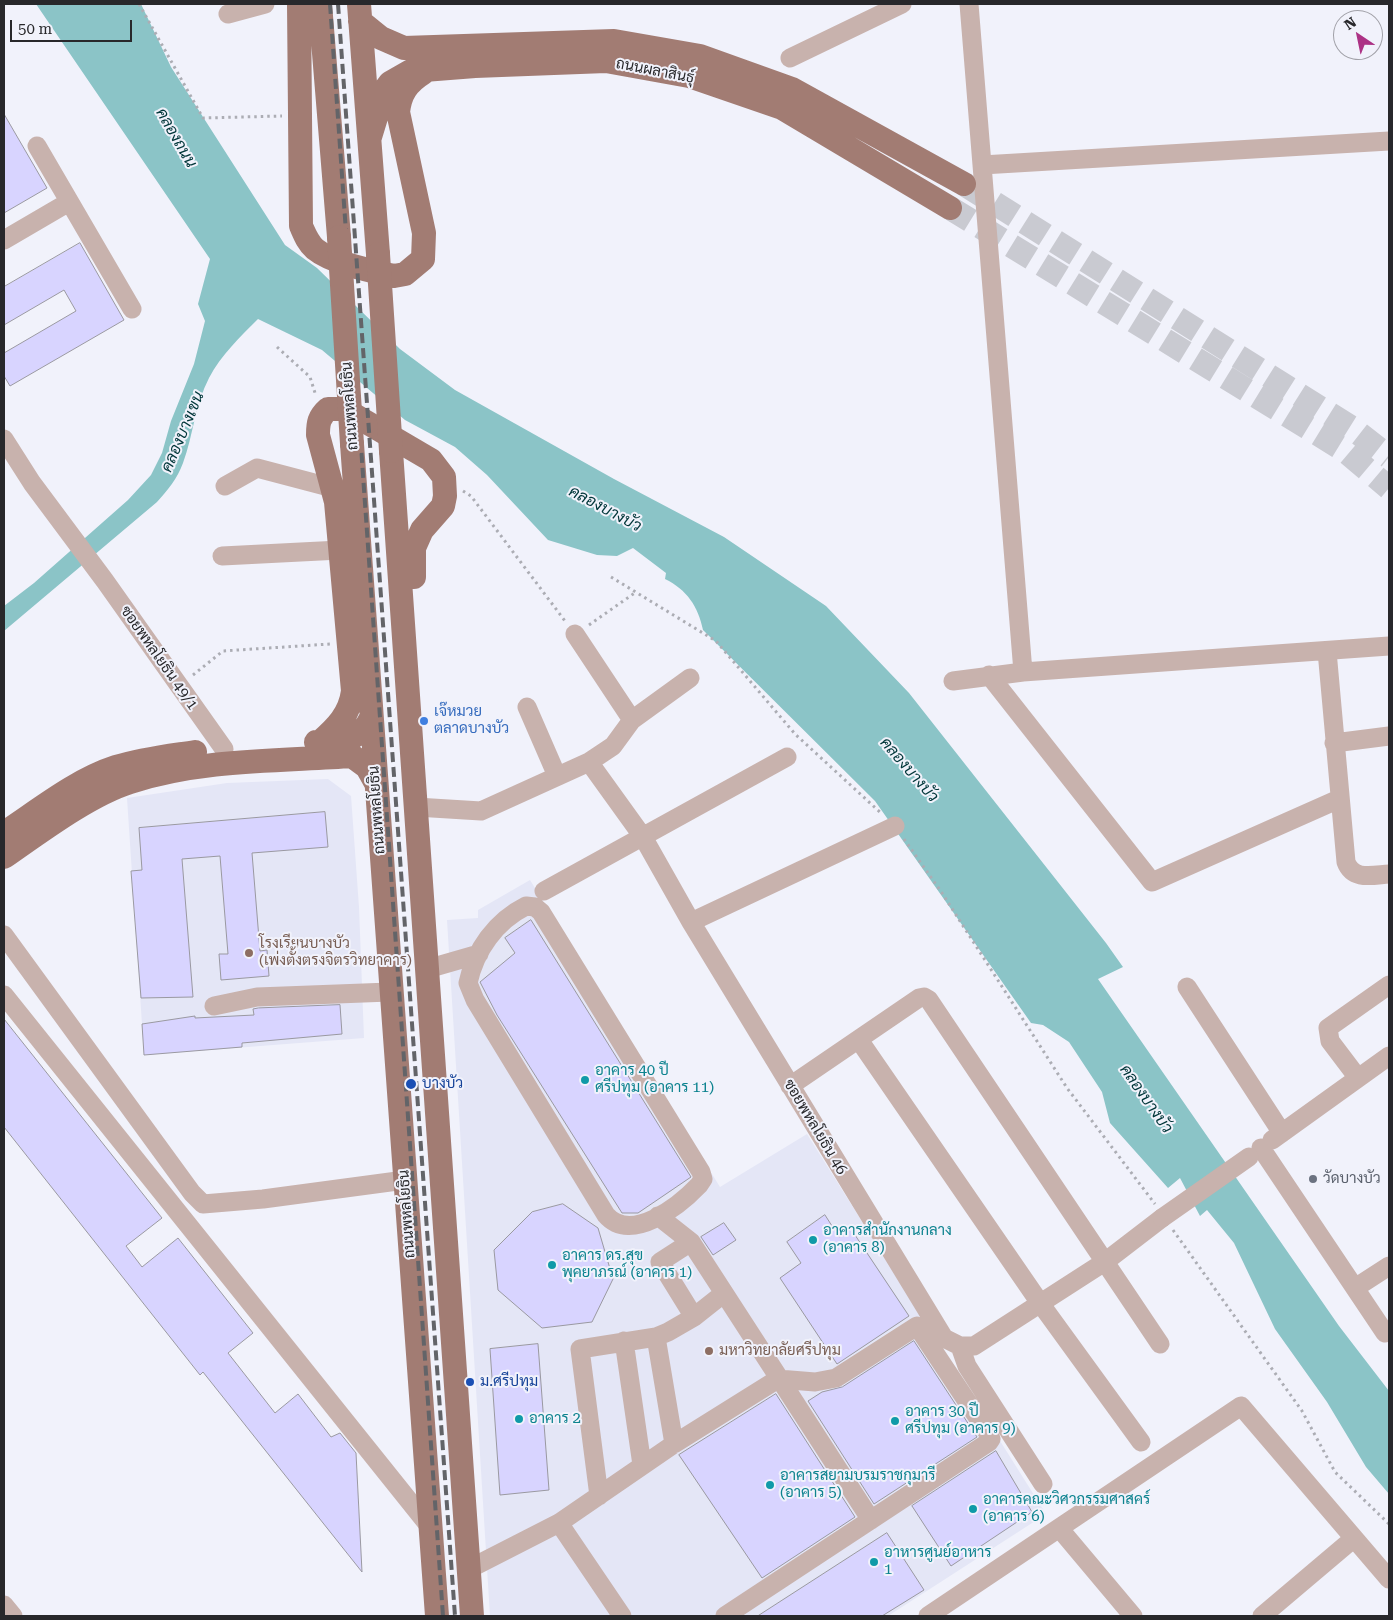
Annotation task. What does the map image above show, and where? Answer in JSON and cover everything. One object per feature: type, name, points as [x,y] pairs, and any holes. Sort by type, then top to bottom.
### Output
[{"type":"main road","points":[[299,4],[301,226],[307,239],[316,250],[337,260],[394,276],[405,274],[416,267],[423,259],[425,248],[424,233],[398,112],[399,100],[415,76],[404,48]]},
{"type":"main road","name":"ถนนพหลโยธิน","points":[[320,4],[390,992],[437,1616]]},
{"type":"main road","points":[[360,12],[472,1616]]},
{"type":"main road","name":"ถนนผลาสินธุ์","points":[[360,12],[381,38],[404,48],[474,56],[606,61],[689,76],[782,108],[950,208]]},
{"type":"main road","name":"ถนนผลาสินธุ์","points":[[370,137],[384,91],[390,83],[474,56],[614,41],[700,56],[792,89],[964,184]]},
{"type":"main road","points":[[320,742],[344,718],[351,704],[353,691],[333,488],[318,435],[318,424],[328,409],[344,409],[431,460],[444,477],[443,506],[422,530],[414,548],[426,736],[425,752],[414,778]]},
{"type":"main road","points":[[4,832],[80,784],[115,767],[156,757],[197,760],[350,739],[367,727],[371,718]]},
{"type":"main road","points":[[224,757],[352,756],[367,767],[376,784]]},
{"type":"main road","points":[[4,857],[93,799],[129,782],[169,772],[197,760]]},
{"type":"main road","points":[[434,1572],[470,1569]]},
{"type":"street","points":[[228,14],[265,4]]},
{"type":"street","points":[[790,58],[902,4]]},
{"type":"street","points":[[969,4],[1023,672]]},
{"type":"street","points":[[982,165],[1389,141]]},
{"type":"street","points":[[37,146],[132,309]]},
{"type":"street","points":[[4,240],[69,202]]},
{"type":"street","name":"ซอยพหลโยธิน 49/1","points":[[4,439],[178,686],[224,757]]},
{"type":"street","points":[[225,486],[257,468],[333,488]]},
{"type":"street","points":[[222,556],[340,550]]},
{"type":"street","points":[[575,634],[632,720]]},
{"type":"street","points":[[953,681],[1023,672],[1389,646]]},
{"type":"street","points":[[1327,651],[1346,862],[1349,870],[1362,876],[1389,874]]},
{"type":"street","points":[[989,675],[1152,882],[1339,799]]},
{"type":"street","points":[[416,806],[481,811],[589,762],[613,746],[632,720],[690,678]]},
{"type":"street","points":[[528,707],[557,776]]},
{"type":"street","points":[[1334,743],[1389,736]]},
{"type":"street","points":[[544,891],[787,757]]},
{"type":"street","name":"ซอยพหลโยธิน 46","points":[[589,762],[643,837],[790,1086],[944,1338],[960,1346]]},
{"type":"street","points":[[692,922],[895,826]]},
{"type":"street","points":[[526,906],[535,906],[542,912],[703,1176],[699,1185],[692,1193],[658,1216],[628,1226],[614,1223],[606,1215],[475,1000],[468,983],[479,954],[496,927],[514,912],[526,906]]},
{"type":"street","points":[[4,935],[192,1193],[203,1204],[263,1199],[405,1180]]},
{"type":"street","points":[[427,969],[479,954]]},
{"type":"street","points":[[1358,1078],[1330,1041],[1328,1028],[1389,986]]},
{"type":"street","points":[[1187,987],[1282,1133]]},
{"type":"street","points":[[214,1006],[257,997],[390,992]]},
{"type":"street","points":[[4,994],[430,1527]]},
{"type":"street","points":[[790,1086],[919,998],[924,997],[929,1000],[1160,1344]]},
{"type":"street","points":[[859,1040],[1040,1303],[1141,1442]]},
{"type":"street","points":[[1043,1484],[967,1366],[960,1346],[974,1346],[1106,1261],[1162,1216],[1389,1056]]},
{"type":"street","points":[[1255,1152],[1388,1334]]},
{"type":"street","points":[[658,1216],[691,1242],[871,1520]]},
{"type":"street","points":[[691,1242],[660,1262],[694,1317]]},
{"type":"street","points":[[1356,1288],[1389,1266]]},
{"type":"street","points":[[599,1496],[580,1349],[656,1337],[673,1330],[694,1317],[723,1294]]},
{"type":"street","points":[[470,1569],[560,1523],[674,1444],[778,1379],[810,1382],[836,1378],[917,1326],[991,1439],[986,1446],[725,1616]]},
{"type":"street","points":[[656,1337],[674,1444]]},
{"type":"street","points":[[624,1341],[642,1466]]},
{"type":"street","points":[[936,1614],[1058,1528],[1241,1406],[1389,1579]]},
{"type":"street","points":[[560,1523],[622,1616]]},
{"type":"street","points":[[1058,1528],[1134,1616]]},
{"type":"street","points":[[1262,1616],[1353,1539]]},
{"type":"street","points":[[4,1605],[13,1616]]},
{"type":"path","points":[[139,4],[203,118],[301,115]]},
{"type":"path","points":[[277,347],[310,376],[322,416]]},
{"type":"path","points":[[444,477],[471,496],[575,634],[636,592]]},
{"type":"path","points":[[610,577],[716,640],[795,734],[895,826],[942,893],[1067,1088],[1162,1216],[1302,1411],[1335,1472],[1389,1524]]},
{"type":"path","points":[[178,686],[223,651],[348,643]]},
{"type":"shaded area","name":"โรงเรียนบางบัว (เพ่งตั้งตรงจิตรวิทยาคาร)","points":[[328,779],[351,796],[359,907],[364,1038],[144,1055],[127,798],[227,783]]},
{"type":"shaded area","name":"มหาวิทยาลัยศรีปทุม","points":[[530,880],[720,1187],[807,1134],[1046,1514],[888,1616],[490,1616],[447,920],[478,918],[478,910]]},
{"type":"water","points":[[36,4],[141,4],[171,67],[285,245],[317,268],[400,349],[455,390],[614,479],[724,537],[826,606],[909,693],[1123,967],[1098,979],[1339,1326],[1389,1391],[1389,1494],[1366,1467],[1327,1402],[1275,1329],[1234,1243],[1207,1210],[1200,1216],[1180,1178],[1168,1188],[1110,1123],[1102,1092],[1069,1042],[1043,1025],[1031,1023],[875,801],[703,630],[695,606],[680,588],[665,579],[666,573],[633,548],[617,556],[597,555],[548,540],[487,475],[455,447],[405,420],[322,350],[258,319],[225,354],[209,378],[200,399],[181,469],[165,493],[157,502],[4,631],[4,606],[34,583],[128,500],[151,475],[162,453],[171,421],[194,364],[205,321],[198,304],[210,259]]},
{"type":"building","points":[[4,114],[47,188],[4,213]]},
{"type":"building","points":[[80,243],[124,320],[10,386],[4,376],[4,353],[76,311],[64,290],[4,325],[4,287]]},
{"type":"building","points":[[325,812],[328,847],[252,853],[260,951],[267,950],[269,976],[221,980],[219,954],[228,954],[220,856],[182,859],[193,997],[141,998],[131,871],[142,870],[139,828]]},
{"type":"building","name":"อาคาร 40 ปี ศรีปทุม (อาคาร 11)","points":[[531,920],[691,1177],[638,1213],[622,1213],[497,1015],[480,982],[515,953],[505,938]]},
{"type":"building","points":[[340,1005],[342,1034],[242,1043],[242,1047],[144,1055],[142,1024],[195,1016],[195,1018],[254,1015],[253,1009],[258,1008]]},
{"type":"building","points":[[4,1019],[162,1218],[126,1246],[142,1267],[178,1238],[253,1333],[228,1353],[275,1413],[298,1394],[331,1437],[340,1433],[356,1453],[362,1572],[203,1372],[200,1375],[4,1127]]},
{"type":"building","name":"อาคาร ดร.สุข พุคยาภรณ์ (อาคาร 1)","points":[[563,1204],[598,1228],[613,1279],[592,1322],[542,1328],[498,1290],[494,1250],[532,1212]]},
{"type":"building","points":[[825,1215],[839,1237],[851,1229],[909,1316],[837,1364],[780,1278],[801,1263],[787,1242]]},
{"type":"building","points":[[724,1223],[736,1240],[713,1255],[701,1237]]},
{"type":"building","name":"อาคาร 30 ปี ศรีปทุม (อาคาร 9)","points":[[914,1341],[977,1437],[874,1504],[808,1401],[822,1392],[842,1387]]},
{"type":"building","name":"อาคาร 2","points":[[538,1344],[549,1490],[500,1495],[490,1349]]},
{"type":"building","name":"อาคารสยามบรมราชกุมารี (อาคาร 5)","points":[[776,1394],[855,1517],[762,1578],[679,1455]]},
{"type":"building","name":"อาคารคณะวิศวกรรมศาสคร์ (อาคาร 6)","points":[[996,1451],[1032,1512],[951,1566],[912,1506]]},
{"type":"building","name":"อาหารศูนย์อาหาร 1","points":[[887,1533],[924,1590],[882,1616],[758,1616]]},
{"type":"tunnel","points":[[964,184],[1352,428],[1389,457]]},
{"type":"tunnel","points":[[950,208],[1344,450],[1389,488]]},
{"type":"railway","points":[[330,4],[443,1616]]},
{"type":"railway","points":[[338,4],[455,1616]]},
{"type":"place","name":"เจ๊หมวย ตลาดบางบัว","points":[[424,721]]},
{"type":"place","name":"โรงเรียนบางบัว (เพ่งตั้งตรงจิตรวิทยาคาร)","points":[[249,953]]},
{"type":"place","name":"อาคาร 40 ปี ศรีปทุม (อาคาร 11)","points":[[585,1080]]},
{"type":"place","name":"บางบัว","points":[[411,1084]]},
{"type":"place","name":"วัดบางบัว","points":[[1313,1179]]},
{"type":"place","name":"อาคารสำนักงานกลาง (อาคาร 8)","points":[[813,1240]]},
{"type":"place","name":"อาคาร ดร.สุข พุคยาภรณ์ (อาคาร 1)","points":[[552,1265]]},
{"type":"place","name":"มหาวิทยาลัยศรีปทุม","points":[[709,1351]]},
{"type":"place","name":"ม.ศรีปทุม","points":[[470,1382]]},
{"type":"place","name":"อาคาร 2","points":[[519,1419]]},
{"type":"place","name":"อาคาร 30 ปี ศรีปทุม (อาคาร 9)","points":[[895,1421]]},
{"type":"place","name":"อาคารสยามบรมราชกุมารี (อาคาร 5)","points":[[770,1485]]},
{"type":"place","name":"อาคารคณะวิศวกรรมศาสคร์ (อาคาร 6)","points":[[973,1509]]},
{"type":"place","name":"อาหารศูนย์อาหาร 1","points":[[874,1562]]},
{"type":"water label","name":"คลองถนน","points":[[176,138]]},
{"type":"water label","name":"คลองบางเขน","points":[[183,432]]},
{"type":"water label","name":"คลองบางบัว","points":[[605,509]]},
{"type":"water label","name":"คลองบางบัว","points":[[909,770]]},
{"type":"water label","name":"คลองบางบัว","points":[[1146,1099]]}]
